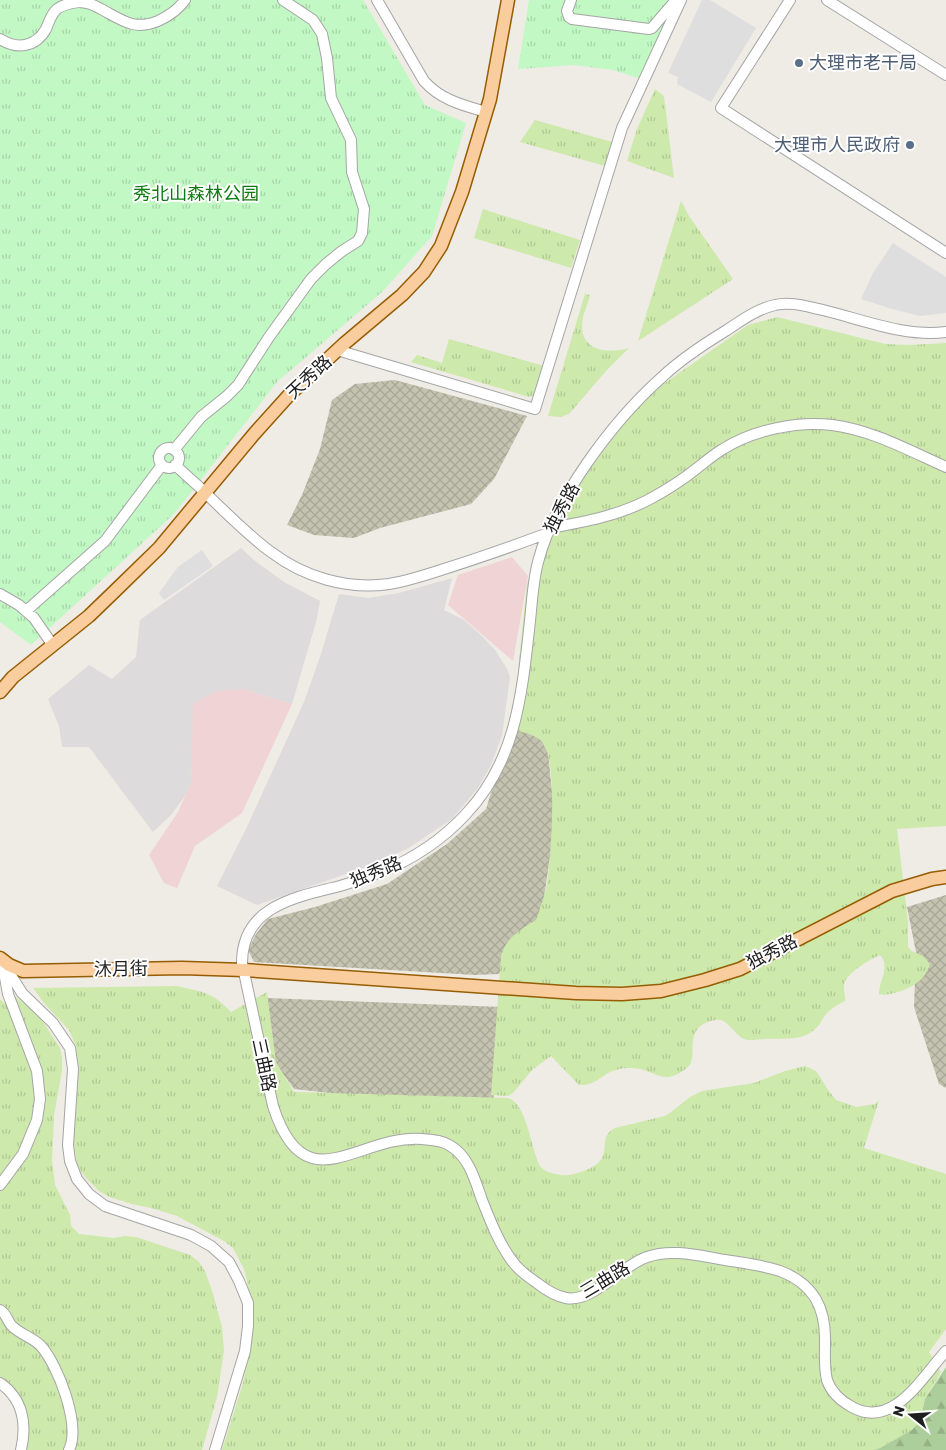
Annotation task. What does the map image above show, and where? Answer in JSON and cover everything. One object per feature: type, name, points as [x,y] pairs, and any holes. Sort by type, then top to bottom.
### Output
[{"type":"main road","name":"天秀路","points":[[0,692],[13,677],[89,616],[159,548],[290,394],[424,272],[441,246],[462,192],[486,112],[508,0]]},
{"type":"main road","name":"独秀路","points":[[244,970],[576,993],[622,994],[661,991],[740,969],[892,891],[932,879],[946,877]]},
{"type":"main road","name":"沐月街","points":[[1,960],[23,971],[182,968],[244,970]]},
{"type":"street","points":[[0,39],[16,46],[30,44],[43,33],[54,12],[66,4],[86,3],[140,26],[153,23],[172,14],[185,0]]},
{"type":"street","points":[[174,450],[201,418],[238,385],[269,337],[311,279],[331,260],[358,241],[362,233],[364,208],[352,172],[350,140],[331,98],[327,58],[322,34],[312,20],[283,0]]},
{"type":"street","points":[[377,0],[424,81],[430,88],[447,100],[486,112]]},
{"type":"street","points":[[571,0],[567,10],[572,19],[649,29],[666,13],[676,0]]},
{"type":"street","points":[[337,350],[535,409],[622,128],[681,0]]},
{"type":"street","points":[[790,0],[721,108],[946,253]]},
{"type":"street","points":[[827,0],[946,75]]},
{"type":"street","name":"独秀路","points":[[244,970],[242,954],[246,938],[254,924],[267,912],[289,900],[364,878],[406,860],[449,831],[467,814],[484,793],[502,763],[514,726],[524,675],[535,576],[539,556],[549,530],[584,468],[614,428],[662,376],[693,352],[758,311],[778,304],[788,303],[908,332],[928,334],[946,332]]},
{"type":"street","points":[[175,465],[255,540],[284,561],[311,574],[332,581],[378,585],[406,580],[475,560],[549,530],[636,506],[672,486],[734,442],[754,434],[782,427],[842,426],[886,441],[946,466]]},
{"type":"street","points":[[166,448],[174,450],[178,456],[175,465],[170,468],[162,465],[159,460],[161,452],[166,448]]},
{"type":"street","points":[[26,611],[105,541],[162,465]]},
{"type":"street","points":[[0,594],[34,618],[52,644]]},
{"type":"street","points":[[0,1185],[16,1165],[26,1148],[37,1120],[40,1099],[37,1071],[8,994],[1,960]]},
{"type":"street","points":[[1,960],[22,992],[53,1023],[70,1048],[73,1070],[68,1145],[70,1161],[76,1179],[89,1194],[105,1206],[191,1235],[211,1246],[229,1262],[239,1281],[248,1303],[245,1351],[215,1450]]},
{"type":"street","name":"三曲路","points":[[244,970],[273,1106],[281,1128],[292,1146],[307,1156],[325,1159],[346,1156],[386,1142],[402,1139],[431,1140],[449,1145],[460,1153],[467,1164],[495,1230],[511,1260],[523,1273],[551,1293],[570,1299],[583,1296],[597,1289],[636,1262],[649,1256],[663,1253],[684,1253],[748,1263],[781,1272],[805,1285],[813,1293],[819,1304],[825,1329],[826,1372],[831,1388],[843,1402],[867,1413],[878,1413],[887,1410],[903,1400],[946,1351]]},
{"type":"street","points":[[0,1310],[17,1330],[38,1343],[54,1364],[70,1410],[73,1426],[73,1439],[70,1450]]},
{"type":"street","points":[[0,1382],[15,1396],[22,1411],[24,1427],[21,1450]]},
{"type":"shaded area","points":[[702,0],[710,0],[756,28],[711,102],[677,84],[678,77],[668,73]]},
{"type":"shaded area","points":[[893,243],[946,277],[946,313],[920,316],[861,299],[873,273]]},
{"type":"shaded area","points":[[395,380],[527,416],[494,479],[471,504],[380,528],[354,538],[314,535],[287,525],[302,495],[320,449],[332,400],[355,384]]},
{"type":"shaded area","points":[[241,548],[255,561],[284,582],[320,601],[316,622],[292,704],[244,689],[193,749],[191,783],[185,796],[171,815],[153,832],[89,747],[62,747],[59,726],[48,699],[89,665],[112,679],[136,657],[140,620]]},
{"type":"shaded area","points":[[202,550],[213,566],[164,600],[159,593],[178,567]]},
{"type":"shaded area","points":[[512,557],[528,576],[513,661],[448,605],[458,575]]},
{"type":"shaded area","points":[[452,578],[444,610],[464,620],[481,635],[495,650],[510,677],[502,735],[491,765],[478,788],[452,819],[407,849],[366,867],[257,905],[217,886],[246,829],[304,702],[339,594],[368,598],[399,593]]},
{"type":"shaded area","points":[[244,689],[292,704],[242,813],[195,846],[177,888],[164,883],[149,855],[178,812],[191,783],[193,704],[216,691]]},
{"type":"shaded area","points":[[512,727],[537,733],[548,752],[555,822],[539,932],[499,974],[475,975],[254,962],[248,950],[256,934],[268,919],[315,907],[387,884],[447,844],[486,809]]},
{"type":"shaded area","points":[[946,895],[946,1088],[939,1084],[914,1007],[916,952],[907,907]]},
{"type":"shaded area","points":[[266,998],[502,1007],[493,1103],[339,1094],[294,1089],[276,1064]]},
{"type":"green space","name":"秀北山森林公园","points":[[0,0],[363,0],[425,105],[466,123],[432,236],[382,292],[277,382],[175,513],[31,645],[0,622]]},
{"type":"green space","points":[[529,0],[682,0],[644,80],[613,70],[574,65],[518,69]]},
{"type":"green space","points":[[655,89],[664,96],[674,178],[627,161],[637,129]]},
{"type":"green space","points":[[535,120],[612,142],[605,166],[520,142]]},
{"type":"green space","points":[[681,201],[689,216],[733,279],[638,341]]},
{"type":"green space","points":[[483,209],[580,240],[571,268],[474,238]]},
{"type":"green space","points":[[585,294],[590,295],[582,321],[583,334],[586,341],[598,349],[614,351],[629,348],[606,371],[569,414],[560,417],[548,416]]},
{"type":"green space","points":[[777,317],[885,344],[946,343],[946,826],[897,829],[908,922],[908,947],[923,956],[930,964],[929,967],[923,977],[913,985],[898,992],[883,995],[879,994],[879,989],[885,968],[883,959],[880,955],[870,960],[853,972],[846,980],[844,985],[845,1001],[828,1012],[818,1026],[810,1033],[798,1038],[747,1040],[742,1038],[723,1021],[715,1020],[704,1024],[694,1035],[691,1062],[688,1067],[671,1077],[664,1077],[637,1068],[626,1068],[610,1072],[592,1083],[579,1085],[551,1056],[532,1070],[513,1093],[508,1096],[491,1095],[501,956],[510,938],[536,920],[549,871],[552,789],[548,753],[543,743],[537,737],[512,730],[527,583],[551,524],[627,419],[659,387],[748,325]]},
{"type":"green space","points":[[449,339],[544,366],[535,395],[529,397],[411,362],[417,355],[442,363]]},
{"type":"green space","points":[[176,986],[206,993],[218,1000],[231,1012],[267,992],[276,1062],[294,1092],[508,1098],[520,1108],[540,1166],[558,1175],[577,1173],[600,1162],[604,1154],[607,1134],[615,1128],[665,1116],[690,1097],[702,1091],[754,1083],[785,1071],[805,1066],[816,1071],[836,1100],[857,1107],[875,1104],[879,1100],[864,1148],[946,1174],[946,1329],[929,1352],[941,1372],[925,1399],[920,1421],[912,1430],[874,1450],[222,1450],[243,1383],[248,1352],[249,1308],[247,1280],[244,1269],[233,1248],[224,1241],[177,1216],[109,1197],[99,1191],[86,1178],[77,1162],[73,1139],[78,1074],[76,1046],[69,1030],[33,988]]},
{"type":"green space","points":[[14,996],[40,1017],[60,1048],[62,1070],[54,1116],[52,1160],[55,1185],[70,1215],[71,1226],[79,1234],[114,1238],[136,1237],[190,1255],[199,1262],[205,1271],[222,1327],[224,1350],[217,1397],[202,1450],[22,1450],[23,1445],[12,1386],[0,1377],[0,999],[4,1003]]},
{"type":"green space","points":[[946,1367],[946,1450],[874,1450],[912,1430],[920,1421],[925,1399]]},
{"type":"place","name":"大理市老干局","points":[[799,63]]},
{"type":"place","name":"大理市人民政府","points":[[910,145]]}]
